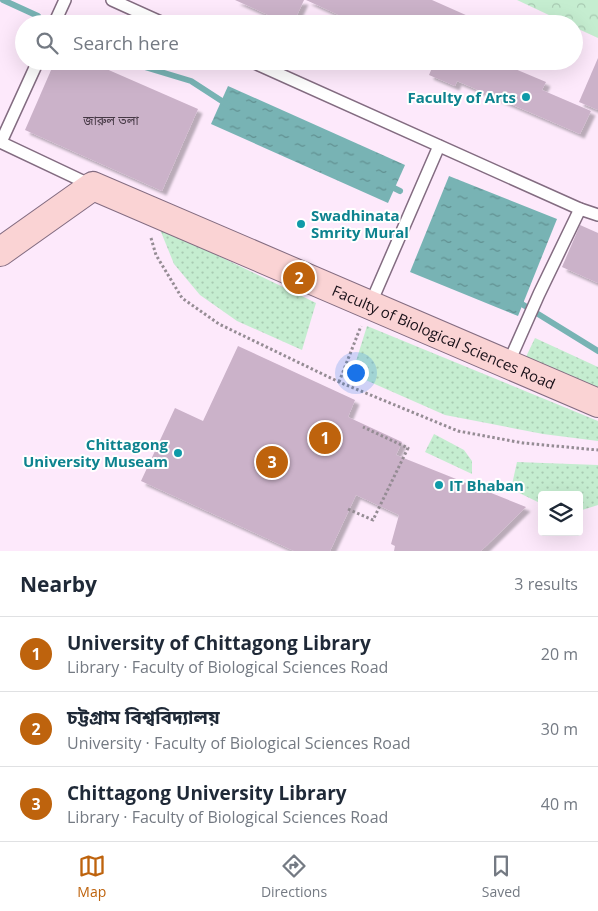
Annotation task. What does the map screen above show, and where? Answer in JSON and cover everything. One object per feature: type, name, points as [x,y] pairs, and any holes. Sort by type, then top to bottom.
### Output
[{"type":"street","name":"Faculty of Biological Sciences Road","points":[[92,186],[598,403]]},
{"type":"street","points":[[0,252],[92,186]]},
{"type":"lane","points":[[58,15],[65,0]]},
{"type":"lane","points":[[112,0],[145,15]]},
{"type":"lane","points":[[34,70],[1,142],[92,186]]},
{"type":"lane","points":[[270,70],[580,209],[598,215]]},
{"type":"lane","points":[[370,305],[439,146]]},
{"type":"lane","points":[[508,364],[580,209]]},
{"type":"path","points":[[142,207],[156,255],[182,298],[219,324],[339,382],[458,432],[523,443],[598,450]]},
{"type":"path","points":[[339,382],[370,305]]},
{"type":"path","points":[[348,509],[373,520],[408,448],[363,427]]},
{"type":"shaded area","points":[[0,0],[598,0],[598,551],[0,551]]},
{"type":"green space","points":[[517,0],[598,0],[598,38],[583,31],[583,15],[549,15]]},
{"type":"green space","points":[[159,227],[316,303],[302,350],[237,321],[200,295],[174,264]]},
{"type":"green space","points":[[367,326],[598,421],[598,441],[543,434],[445,415],[352,374]]},
{"type":"green space","points":[[535,338],[598,367],[598,395],[524,361]]},
{"type":"green space","points":[[434,434],[464,450],[472,461],[472,474],[425,452]]},
{"type":"green space","points":[[517,462],[598,465],[598,505],[583,510],[583,491],[538,491],[538,502],[511,489]]},
{"type":"water","points":[[228,86],[405,165],[388,203],[211,124]]},
{"type":"water","points":[[449,176],[557,219],[518,316],[410,272]]},
{"type":"building","points":[[235,0],[304,0],[297,15],[268,15]]},
{"type":"building","points":[[306,0],[432,0],[466,15],[339,15]]},
{"type":"building","points":[[598,58],[598,110],[579,102]]},
{"type":"building","points":[[51,70],[109,70],[198,109],[162,191],[25,130]]},
{"type":"building","name":"Faculty of Arts","points":[[431,70],[518,70],[546,82],[542,90],[591,111],[580,134],[457,81],[455,86],[429,75]]},
{"type":"building","points":[[580,225],[598,233],[598,283],[562,267]]},
{"type":"building","points":[[238,346],[355,400],[348,417],[402,442],[396,455],[526,507],[481,551],[394,551],[395,546],[391,544],[399,515],[356,495],[330,551],[294,551],[141,481],[175,408],[203,421]]},
{"type":"waterway","points":[[3,0],[36,15]]},
{"type":"waterway","points":[[155,70],[191,81],[228,105]]},
{"type":"waterway","points":[[388,185],[400,191]]},
{"type":"waterway","points":[[517,301],[598,351]]},
{"type":"place","name":"Faculty of Arts","points":[[526,97]]},
{"type":"place","name":"Swadhinata Smrity Mural","points":[[301,224]]},
{"type":"place","name":"চট্টগ্রাম বিশ্ববিদ্যালয়","points":[[299,278]]},
{"type":"place","name":"University of Chittagong Library","points":[[325,438]]},
{"type":"place","name":"Chittagong University Museam","points":[[178,453]]},
{"type":"place","name":"Chittagong University Library","points":[[272,462]]},
{"type":"place","name":"IT Bhaban","points":[[439,485]]}]
